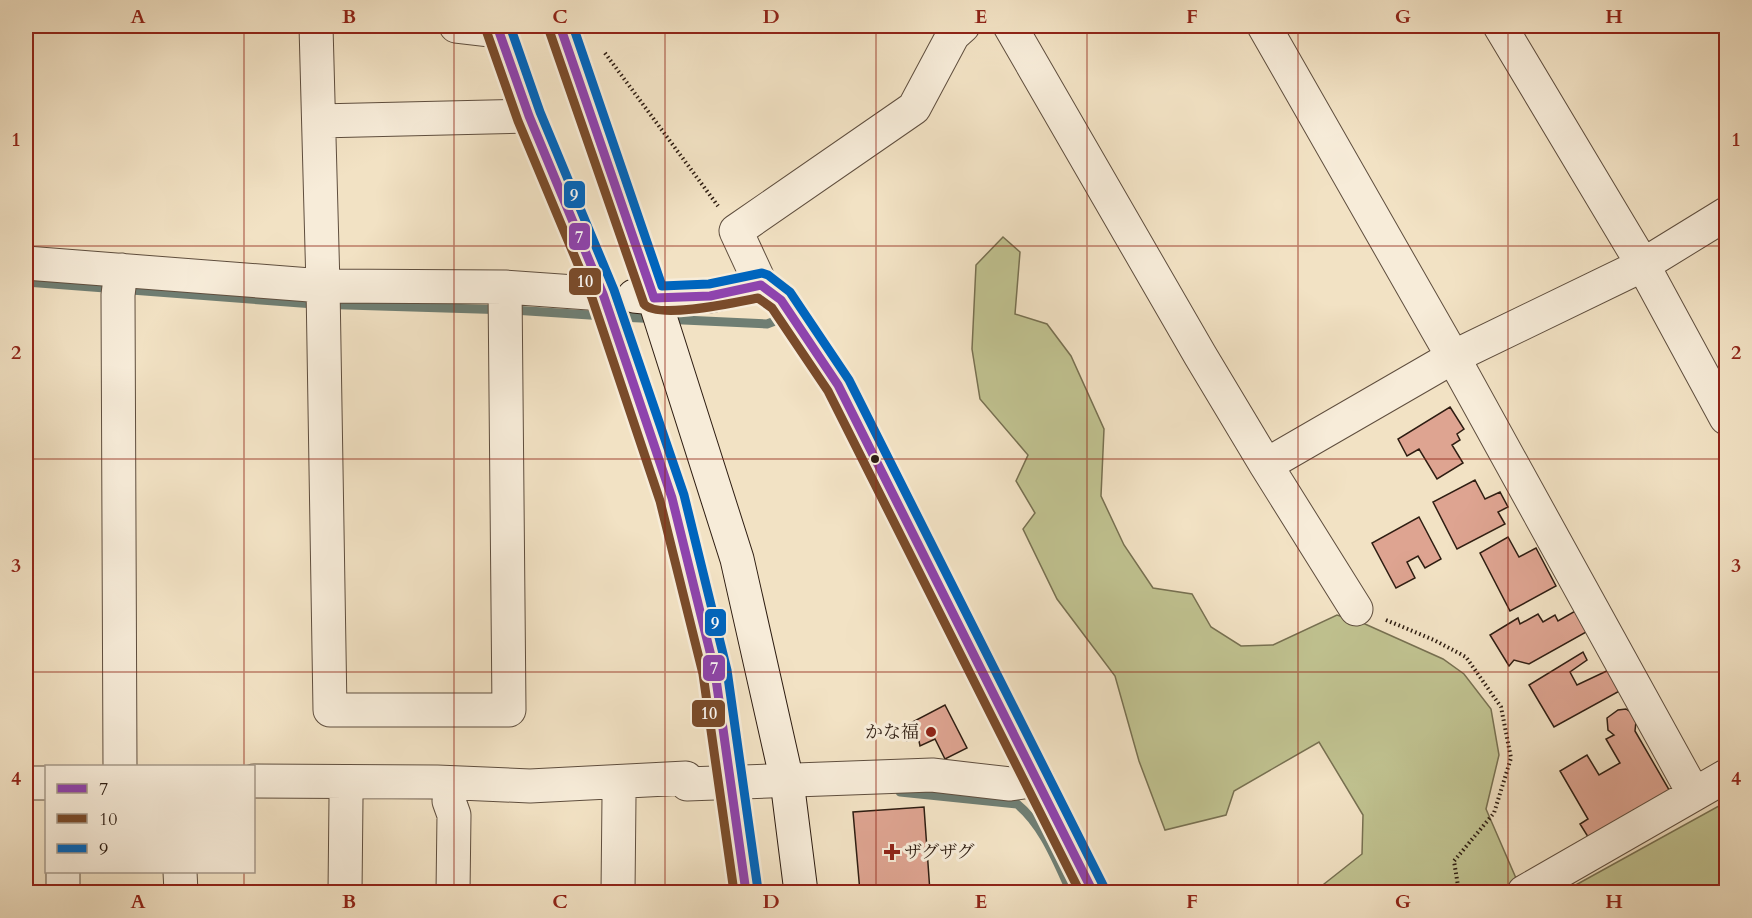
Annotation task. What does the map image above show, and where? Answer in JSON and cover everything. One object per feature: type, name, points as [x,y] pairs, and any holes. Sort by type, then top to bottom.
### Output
[{"type":"street","points":[[316,26],[330,710],[509,710],[505,287]]},
{"type":"street","points":[[456,26],[498,28],[529,116],[603,294],[672,498],[716,672],[746,892]]},
{"type":"street","points":[[560,26],[654,298],[737,559],[787,781],[801,892]]},
{"type":"street","points":[[963,26],[953,34],[914,108],[736,231],[761,285],[781,300],[838,385],[1093,892]]},
{"type":"street","points":[[1010,26],[1200,355],[1356,609]]},
{"type":"street","points":[[1264,26],[1453,357],[1694,794]]},
{"type":"street","points":[[1500,26],[1643,265],[1726,418]]},
{"type":"street","points":[[319,121],[529,116]]},
{"type":"street","points":[[1266,465],[1453,357],[1643,265],[1726,214]]},
{"type":"street","points":[[26,263],[121,270],[323,298],[505,287],[654,298],[710,296],[761,285]]},
{"type":"street","points":[[120,765],[118,295],[121,270]]},
{"type":"street","points":[[687,784],[932,775],[1010,784],[1038,780]]},
{"type":"street","points":[[1524,892],[1726,776]]},
{"type":"street","points":[[255,781],[437,782],[530,786],[686,778],[687,784],[687,793],[619,797],[449,801],[255,798]]},
{"type":"street","points":[[26,783],[45,783]]},
{"type":"street","points":[[618,892],[619,797]]},
{"type":"street","points":[[345,892],[346,799]]},
{"type":"street","points":[[449,801],[454,815],[453,892]]},
{"type":"street","points":[[63,873],[63,892]]},
{"type":"street","points":[[180,873],[181,892]]},
{"type":"path","points":[[599,44],[736,231]]},
{"type":"path","points":[[1356,609],[1434,640],[1466,657],[1501,707],[1511,758],[1494,813],[1454,861],[1459,892]]},
{"type":"green space","points":[[1003,237],[1020,252],[1015,314],[1047,324],[1071,356],[1104,429],[1101,496],[1124,545],[1153,588],[1192,594],[1211,627],[1241,646],[1273,645],[1337,615],[1365,624],[1443,659],[1464,674],[1491,709],[1499,755],[1486,809],[1522,892],[1314,892],[1362,854],[1363,815],[1319,742],[1234,791],[1226,815],[1165,830],[1139,761],[1115,676],[1057,599],[1023,529],[1035,513],[1016,481],[1028,455],[980,399],[972,349],[976,265]]},
{"type":"green space","points":[[1726,802],[1726,892],[1563,892]]},
{"type":"building","points":[[1450,407],[1464,429],[1457,434],[1460,440],[1452,445],[1463,463],[1437,479],[1419,449],[1407,456],[1398,439]]},
{"type":"building","points":[[1475,480],[1485,499],[1500,492],[1508,507],[1498,512],[1505,524],[1457,549],[1433,502]]},
{"type":"building","points":[[1419,517],[1441,559],[1425,568],[1418,556],[1407,562],[1415,578],[1396,588],[1372,543]]},
{"type":"building","points":[[1508,537],[1519,557],[1536,548],[1556,586],[1510,611],[1480,553]]},
{"type":"building","points":[[1577,610],[1588,631],[1529,664],[1514,660],[1509,666],[1490,635],[1518,618],[1520,624],[1538,614],[1543,622],[1555,615],[1558,621]]},
{"type":"building","points":[[1583,652],[1587,660],[1570,672],[1577,685],[1613,668],[1625,688],[1554,727],[1529,685]]},
{"type":"building","name":"かな福","points":[[945,705],[967,748],[945,759],[935,739],[920,746],[918,736],[907,741],[901,728]]},
{"type":"building","points":[[1626,709],[1632,713],[1636,721],[1635,731],[1675,800],[1595,848],[1580,824],[1588,819],[1560,771],[1587,755],[1599,775],[1620,763],[1606,739],[1614,735],[1608,730],[1607,718],[1618,710]]},
{"type":"building","name":"ザグザグ","points":[[924,807],[930,892],[860,892],[853,812]]},
{"type":"waterway","points":[[26,282],[314,304],[513,310],[605,316]]},
{"type":"waterway","points":[[619,317],[767,324],[775,321]]},
{"type":"waterway","points":[[900,792],[1017,804],[1042,833],[1071,892]]},
{"type":"transit line","name":"7","points":[[497,26],[529,116],[603,294],[672,498],[715,672],[746,892]]},
{"type":"transit line","name":"9","points":[[510,26],[540,112],[614,290],[684,495],[727,670],[758,890]]},
{"type":"transit line","name":"7","points":[[560,26],[654,298],[710,296],[761,285],[781,300],[838,385],[1093,892]]},
{"type":"transit line","name":"9","points":[[573,26],[662,286],[709,284],[762,273],[790,292],[849,380],[1104,887]]},
{"type":"transit line","name":"10","points":[[486,30],[518,121],[592,298],[660,501],[703,674],[734,892]]},
{"type":"transit line","name":"10","points":[[549,30],[644,304],[652,308],[680,310],[758,298],[772,308],[828,391],[1080,892]]},
{"type":"place","name":"かな福","points":[[931,732]]},
{"type":"place","name":"ザグザグ","points":[[892,852]]}]
